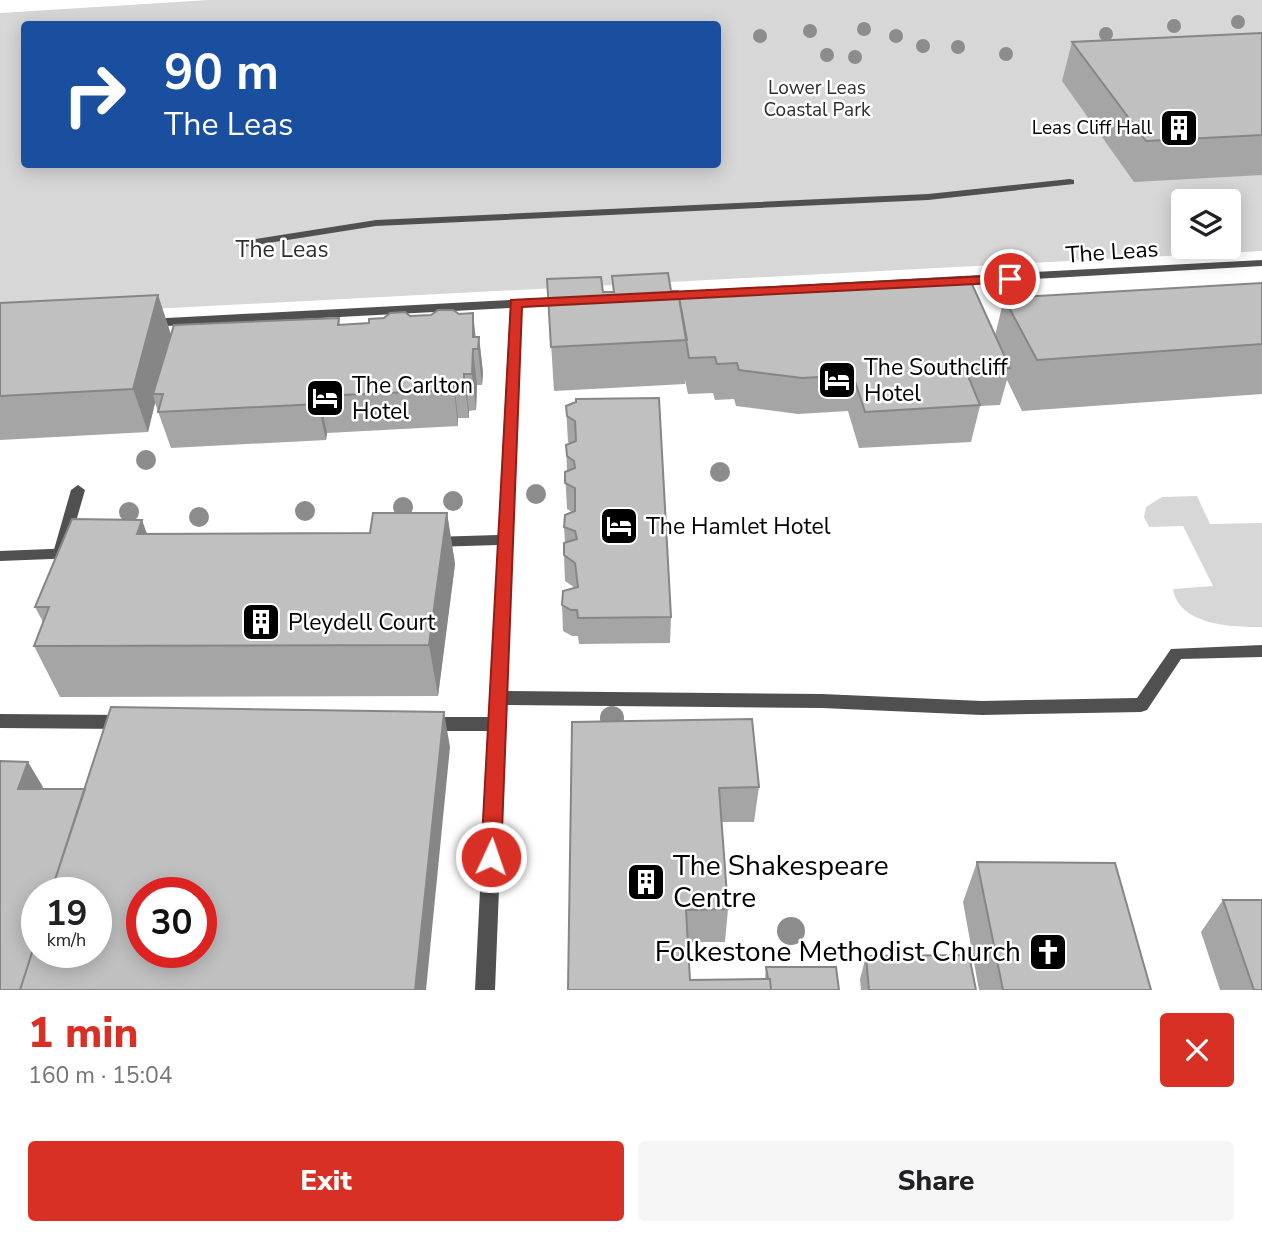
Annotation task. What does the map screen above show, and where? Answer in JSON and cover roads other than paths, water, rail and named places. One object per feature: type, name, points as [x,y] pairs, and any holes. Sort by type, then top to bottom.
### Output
[{"type":"street","points":[[243,244],[376,223],[928,197],[1070,182]]},
{"type":"street","name":"The Leas","points":[[653,297],[1038,278],[1262,263]]},
{"type":"street","points":[[139,323],[584,300]]},
{"type":"street","points":[[485,990],[516,303]]},
{"type":"street","points":[[60,553],[78,489]]},
{"type":"street","points":[[418,543],[505,540]]},
{"type":"street","points":[[0,556],[88,553]]},
{"type":"street","points":[[499,698],[822,701],[982,708],[1141,705],[1177,653],[1262,651]]},
{"type":"street","points":[[0,721],[140,722]]},
{"type":"street","points":[[405,724],[497,724]]},
{"type":"place","name":"Leas Cliff Hall","points":[[1179,128]]},
{"type":"place","name":"The Southcliff Hotel","points":[[837,380]]},
{"type":"place","name":"The Carlton Hotel","points":[[325,398]]},
{"type":"place","name":"The Hamlet Hotel","points":[[619,526]]},
{"type":"place","name":"Pleydell Court","points":[[261,622]]},
{"type":"place","name":"The Shakespeare Centre","points":[[646,882]]},
{"type":"place","name":"Folkestone Methodist Church","points":[[1048,952]]},
{"type":"park label","name":"Lower Leas Coastal Park","points":[[817,99]]}]
